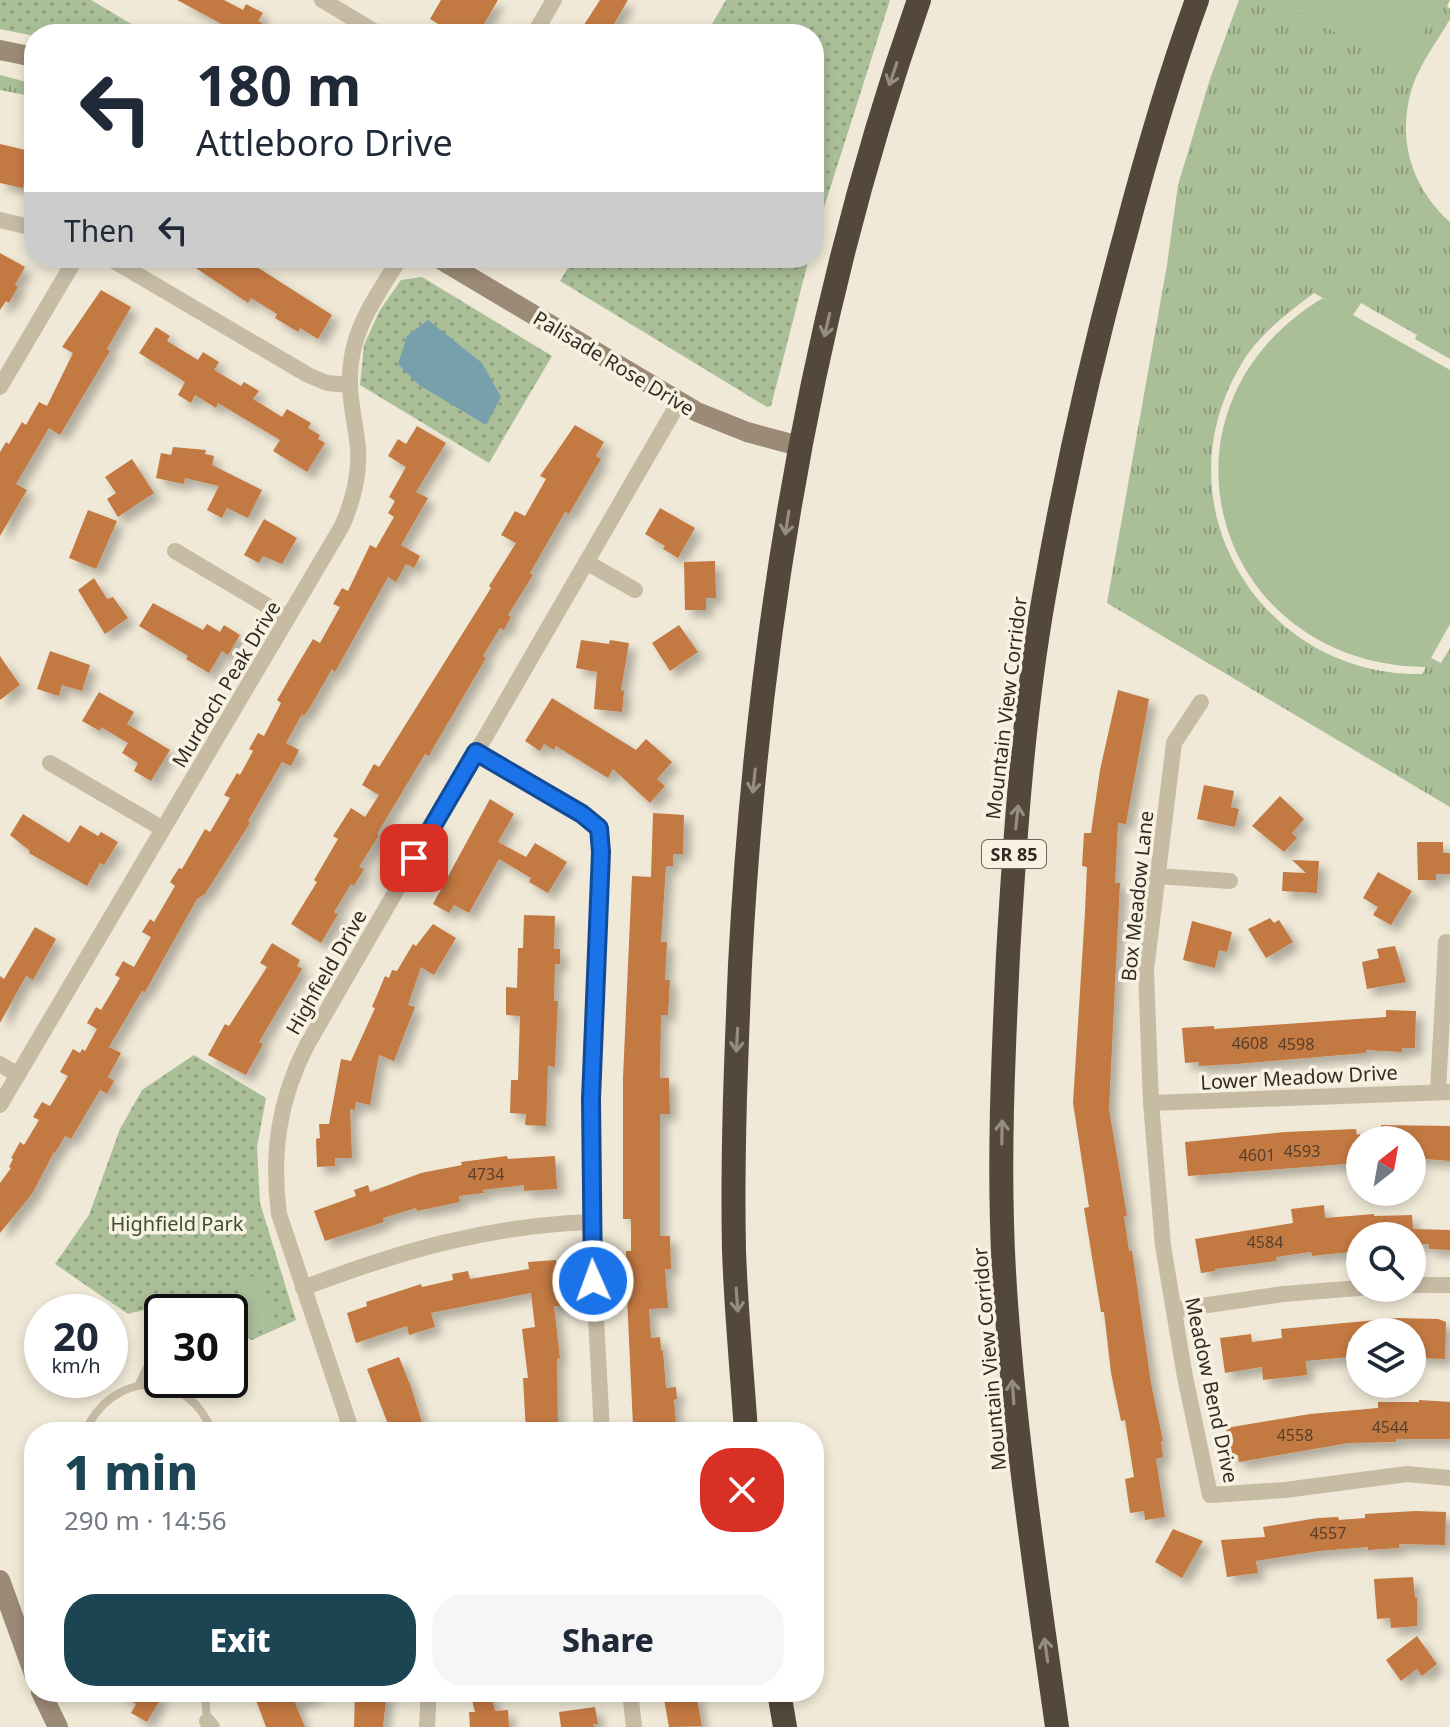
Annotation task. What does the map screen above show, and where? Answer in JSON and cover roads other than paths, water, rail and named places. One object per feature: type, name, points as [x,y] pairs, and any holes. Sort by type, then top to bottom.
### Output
[{"type":"highway","points":[[745,1422],[734,1251],[735,1068],[745,870],[768,645],[799,446],[843,257],[889,87],[919,0]]},
{"type":"highway","name":"Mountain View Corridor","points":[[1057,1725],[1016,1425],[1004,1269],[1004,1057],[1014,845],[1043,600],[1079,412],[1147,153],[1197,0]]},
{"type":"highway","points":[[781,1702],[785,1727]]},
{"type":"street","points":[[322,0],[362,24]]},
{"type":"street","points":[[540,24],[554,0]]},
{"type":"street","points":[[0,50],[24,55]]},
{"type":"street","points":[[0,220],[24,226]]},
{"type":"street","points":[[0,387],[70,268]]},
{"type":"street","points":[[126,268],[308,375],[327,383],[349,385]]},
{"type":"street","name":"Murdoch Peak Drive","points":[[0,1105],[342,526],[357,481],[358,449],[349,385],[351,359],[359,330],[394,268]]},
{"type":"street","name":"Palisade Rose Drive","points":[[455,268],[679,402],[730,427],[799,446]]},
{"type":"street","name":"Highfield Drive","points":[[349,1422],[279,1214],[276,1141],[286,1092],[307,1045],[679,402]]},
{"type":"street","points":[[175,551],[288,618]]},
{"type":"street","points":[[586,562],[635,590]]},
{"type":"street","name":"Box Meadow Lane","points":[[1151,1103],[1146,970],[1156,876],[1174,743],[1201,702]]},
{"type":"street","points":[[476,752],[589,819],[599,828],[601,836],[591,1099],[591,1222],[601,1422]]},
{"type":"street","points":[[50,763],[163,829]]},
{"type":"street","points":[[1156,876],[1230,881]]},
{"type":"street","points":[[1444,1091],[1446,942]]},
{"type":"street","points":[[0,1064],[18,1075]]},
{"type":"street","name":"Lower Meadow Drive","points":[[1151,1103],[1444,1091]]},
{"type":"street","name":"Meadow Bend Drive","points":[[1151,1103],[1163,1246],[1210,1495],[1285,1490],[1407,1474],[1450,1478]]},
{"type":"street","points":[[303,1288],[440,1241],[518,1227],[591,1222]]},
{"type":"street","points":[[1426,1285],[1450,1285]]},
{"type":"street","points":[[1174,1310],[1283,1294],[1346,1289]]},
{"type":"street","points":[[0,1580],[24,1646]]},
{"type":"street","points":[[46,1702],[58,1727]]},
{"type":"street","points":[[427,1727],[428,1702]]},
{"type":"street","points":[[631,1702],[634,1727]]},
{"type":"lane","points":[[139,1384],[144,1374]]},
{"type":"lane","points":[[90,1422],[95,1411],[111,1396],[139,1384],[175,1389],[193,1401],[208,1422]]},
{"type":"lane","points":[[207,1702],[210,1724]]},
{"type":"water","points":[[428,320],[482,363],[501,397],[486,425],[419,385],[398,364],[407,336]]},
{"type":"park label","name":"Highfield Park","points":[[177,1223]]}]
